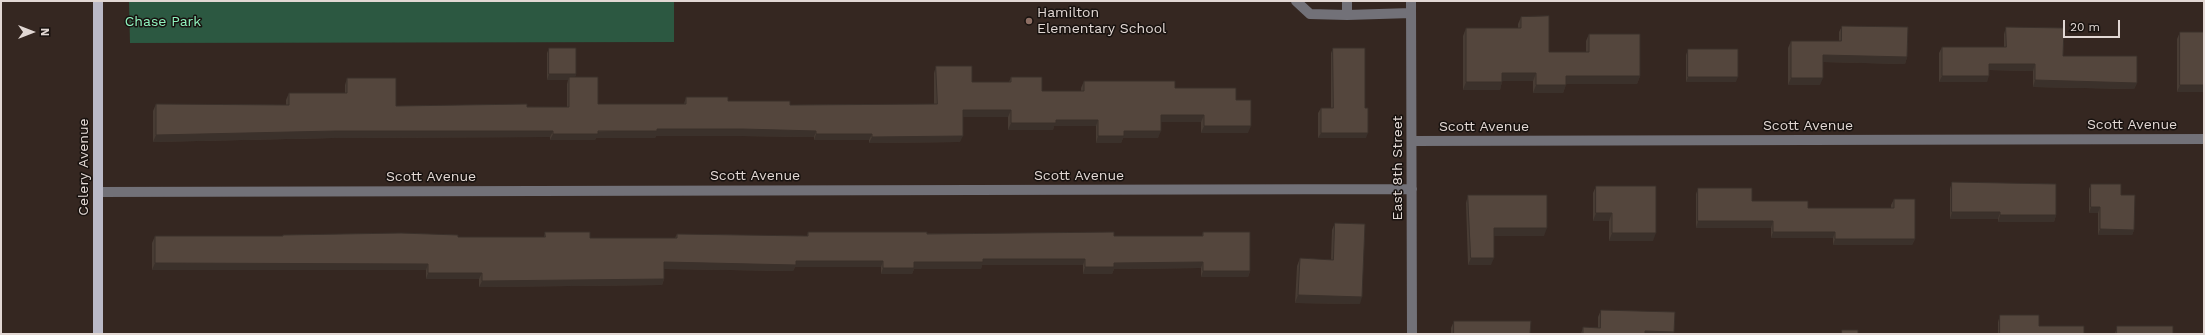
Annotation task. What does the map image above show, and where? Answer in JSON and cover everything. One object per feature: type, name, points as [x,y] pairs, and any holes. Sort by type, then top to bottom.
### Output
[{"type":"main road","name":"Celery Avenue","points":[[98,1],[98,334]]},
{"type":"street","points":[[1296,1],[1310,14],[1347,15],[1411,13]]},
{"type":"street","points":[[1347,1],[1347,15]]},
{"type":"street","name":"East 8th Street","points":[[1411,1],[1412,334]]},
{"type":"street","name":"Scott Avenue","points":[[1412,141],[2204,139]]},
{"type":"street","name":"Scott Avenue","points":[[98,192],[1412,189]]},
{"type":"green space","name":"Chase Park","points":[[129,1],[674,1],[674,42],[130,43]]},
{"type":"building","points":[[1549,16],[1549,52],[1589,52],[1589,34],[1640,34],[1640,76],[1566,76],[1566,85],[1536,85],[1536,73],[1502,73],[1502,82],[1466,82],[1466,28],[1521,28],[1521,17]]},
{"type":"building","points":[[1842,26],[1908,27],[1907,57],[1823,55],[1823,78],[1791,78],[1791,41],[1841,41]]},
{"type":"building","points":[[2006,27],[2064,28],[2063,56],[2137,56],[2137,83],[2035,80],[2035,64],[1989,64],[1989,76],[1942,76],[1942,47],[2006,47]]},
{"type":"building","points":[[2180,32],[2204,32],[2204,85],[2180,85]]},
{"type":"building","points":[[549,48],[576,48],[576,74],[549,74]]},
{"type":"building","points":[[1333,48],[1365,48],[1365,108],[1368,108],[1368,133],[1321,133],[1321,108],[1333,108]]},
{"type":"building","points":[[1688,49],[1738,49],[1738,77],[1688,77]]},
{"type":"building","points":[[936,66],[972,66],[972,82],[1011,82],[1011,77],[1042,77],[1042,91],[1084,91],[1084,81],[1175,81],[1175,88],[1236,88],[1236,100],[1251,100],[1251,126],[1204,126],[1204,115],[1161,115],[1161,131],[1124,131],[1124,136],[1098,136],[1098,120],[1056,120],[1056,123],[1011,123],[1011,110],[963,110],[963,136],[872,137],[872,134],[816,134],[816,131],[743,129],[598,131],[598,134],[553,134],[553,131],[335,131],[156,135],[156,104],[289,105],[289,93],[347,93],[347,78],[396,78],[396,106],[527,104],[527,107],[569,107],[569,77],[598,77],[598,104],[686,104],[686,97],[728,97],[728,101],[790,101],[790,105],[937,104]]},
{"type":"building","points":[[1952,182],[2056,184],[2056,215],[2000,215],[2000,212],[1952,212]]},
{"type":"building","points":[[2091,184],[2121,184],[2121,195],[2135,195],[2134,230],[2100,229],[2100,207],[2091,207]]},
{"type":"building","points":[[1596,186],[1656,186],[1656,233],[1612,233],[1612,213],[1596,213]]},
{"type":"building","points":[[1698,188],[1752,188],[1752,201],[1808,201],[1808,208],[1894,208],[1894,199],[1915,199],[1915,239],[1835,239],[1835,232],[1773,232],[1773,221],[1698,221]]},
{"type":"building","points":[[1468,195],[1547,195],[1547,228],[1494,228],[1494,258],[1471,258]]},
{"type":"building","points":[[1335,223],[1365,224],[1362,297],[1298,295],[1300,258],[1333,260]]},
{"type":"building","points":[[545,232],[590,232],[590,238],[677,238],[677,234],[808,236],[808,232],[927,232],[927,234],[1114,232],[1114,236],[1203,236],[1203,232],[1250,232],[1250,271],[1203,271],[1203,262],[1114,263],[1114,267],[1085,267],[1085,259],[983,259],[983,262],[914,262],[914,268],[883,268],[883,261],[796,261],[796,265],[664,262],[664,279],[482,281],[482,273],[428,273],[428,264],[155,263],[155,236],[283,236],[401,233],[458,235],[458,237],[545,237]]},
{"type":"building","points":[[1601,310],[1675,312],[1674,332],[1645,331],[1645,334],[1583,334],[1583,327],[1600,328]]},
{"type":"building","points":[[2000,315],[2039,315],[2039,326],[2084,326],[2084,334],[2000,334]]},
{"type":"building","points":[[1454,321],[1531,321],[1530,334],[1454,334]]},
{"type":"building","points":[[2117,326],[2173,326],[2173,334],[2117,334]]},
{"type":"building","points":[[1842,330],[1858,330],[1858,334],[1842,334]]},
{"type":"place","name":"Hamilton Elementary School","points":[[1029,21]]}]
